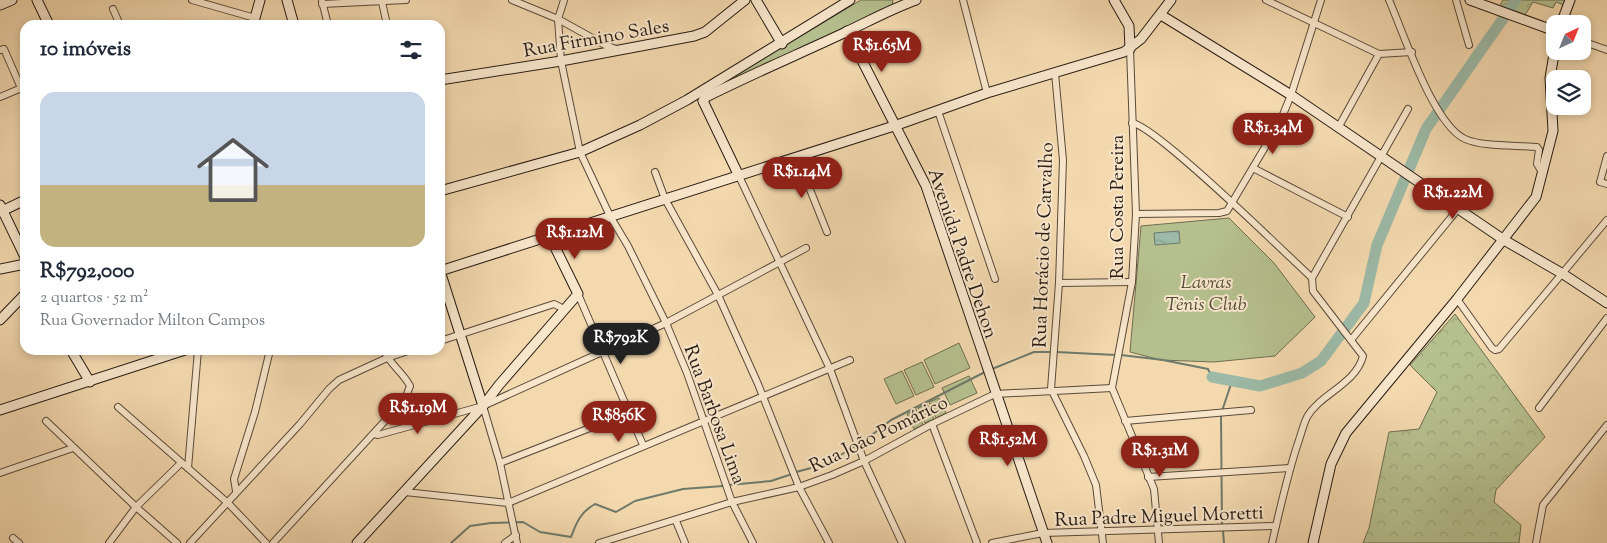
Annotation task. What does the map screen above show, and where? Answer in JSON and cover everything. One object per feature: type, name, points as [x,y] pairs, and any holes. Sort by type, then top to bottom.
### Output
[{"type":"main road","points":[[0,5],[12,0]]},
{"type":"main road","points":[[37,0],[46,20]]},
{"type":"main road","points":[[255,20],[260,0]]},
{"type":"main road","points":[[287,0],[293,20]]},
{"type":"main road","name":"Rua Firmino Sales","points":[[445,79],[561,61],[604,49],[621,50],[700,34],[745,0]]},
{"type":"main road","points":[[756,0],[782,44]]},
{"type":"main road","points":[[445,190],[580,152],[687,100],[736,69],[782,44],[850,0]]},
{"type":"main road","points":[[703,101],[706,97],[742,79],[847,31],[894,4],[916,0]]},
{"type":"main road","points":[[1114,0],[1129,26],[1130,49]]},
{"type":"main road","points":[[445,269],[738,174],[897,125],[987,92],[1130,49],[1171,0]]},
{"type":"main road","points":[[1470,0],[1501,13],[1546,28]]},
{"type":"main road","points":[[1564,15],[1570,0]]},
{"type":"main road","points":[[1160,15],[1291,95],[1504,240],[1563,274],[1607,303]]},
{"type":"main road","name":"Avenida Padre Dehon","points":[[847,31],[897,125],[926,186],[995,394],[1048,543]]},
{"type":"main road","points":[[1312,543],[1331,464],[1342,441],[1359,416],[1504,240],[1536,197],[1553,131],[1550,78],[1553,60]]},
{"type":"main road","points":[[736,69],[735,77],[742,79]]},
{"type":"main road","points":[[687,100],[696,99],[703,101],[738,174]]},
{"type":"main road","points":[[20,202],[1,209],[20,247]]},
{"type":"main road","points":[[357,543],[469,422],[578,294],[550,236]]},
{"type":"main road","points":[[0,269],[20,265]]},
{"type":"main road","points":[[445,286],[483,406]]},
{"type":"main road","points":[[0,320],[20,299]]},
{"type":"main road","points":[[74,355],[90,382]]},
{"type":"main road","points":[[0,410],[172,355]]},
{"type":"street","points":[[192,0],[248,20]]},
{"type":"street","points":[[327,20],[322,2],[406,0]]},
{"type":"street","points":[[512,0],[558,19],[604,49]]},
{"type":"street","name":"Rua Barbosa Lima","points":[[564,0],[558,19],[561,61],[580,152],[610,216],[628,246],[666,322],[705,420],[714,456],[732,502],[753,543]]},
{"type":"street","points":[[963,0],[987,92]]},
{"type":"street","points":[[1266,0],[1379,54],[1412,52]]},
{"type":"street","points":[[1136,214],[1224,212],[1232,203],[1280,122],[1291,95],[1321,0]]},
{"type":"street","points":[[1389,0],[1434,106],[1442,119],[1463,138],[1474,142],[1537,147],[1539,150],[1537,164],[1543,175]]},
{"type":"street","points":[[1456,0],[1469,45]]},
{"type":"street","points":[[382,2],[386,20]]},
{"type":"street","points":[[113,9],[118,20]]},
{"type":"street","points":[[1591,44],[1607,50]]},
{"type":"street","points":[[0,50],[4,48],[20,81]]},
{"type":"street","name":"Rua Costa Pereira","points":[[1112,388],[1132,282],[1136,214],[1130,49]]},
{"type":"street","points":[[1338,128],[1379,54]]},
{"type":"street","name":"Rua Horácio de Carvalho","points":[[1051,389],[1059,283],[1063,160],[1055,73]]},
{"type":"street","points":[[0,97],[20,88]]},
{"type":"street","points":[[1272,543],[1290,468],[1306,418],[1316,406],[1344,383],[1362,362],[1363,356],[1339,328],[1313,291],[1312,278],[1382,158],[1408,109]]},
{"type":"street","points":[[938,111],[995,279]]},
{"type":"street","points":[[1132,123],[1139,124],[1168,146],[1312,278]]},
{"type":"street","points":[[1604,183],[1607,156]]},
{"type":"street","points":[[797,157],[827,232]]},
{"type":"street","points":[[1253,168],[1348,217]]},
{"type":"street","points":[[655,172],[665,199],[718,295],[799,487],[829,543]]},
{"type":"street","points":[[738,174],[830,368],[864,461],[902,543]]},
{"type":"street","points":[[1348,337],[1458,209]]},
{"type":"street","points":[[1456,299],[1495,350],[1563,274],[1607,220]]},
{"type":"street","points":[[374,434],[378,435],[483,406],[666,322],[806,248]]},
{"type":"street","points":[[1059,283],[1132,282]]},
{"type":"street","points":[[578,294],[631,412],[643,445]]},
{"type":"street","points":[[445,339],[554,304],[564,309]]},
{"type":"street","points":[[1539,408],[1607,318]]},
{"type":"street","points":[[158,355],[160,360]]},
{"type":"street","points":[[188,468],[198,355]]},
{"type":"street","points":[[236,491],[234,479],[255,412],[269,355]]},
{"type":"street","points":[[273,543],[405,400],[410,386],[405,375],[386,355]]},
{"type":"street","points":[[190,543],[229,504],[236,491],[300,424],[329,388],[339,380],[396,355]]},
{"type":"street","points":[[405,492],[508,503],[850,360]]},
{"type":"street","points":[[499,385],[498,391],[507,395]]},
{"type":"street","points":[[995,394],[1051,389],[1112,388],[1155,494],[1159,543]]},
{"type":"street","points":[[1051,389],[1096,485],[1103,543]]},
{"type":"street","name":"Rua João Pomárico","points":[[599,543],[676,521],[732,502],[799,487],[864,461],[932,424],[995,394]]},
{"type":"street","points":[[483,406],[500,464],[517,543]]},
{"type":"street","points":[[118,407],[229,504],[266,543]]},
{"type":"street","points":[[1125,421],[1251,410]]},
{"type":"street","points":[[462,412],[467,414],[469,422]]},
{"type":"street","points":[[500,464],[631,412]]},
{"type":"street","points":[[46,421],[136,507],[177,543]]},
{"type":"street","points":[[932,424],[977,543]]},
{"type":"street","points":[[1536,543],[1543,505],[1607,425]]},
{"type":"street","points":[[0,473],[73,448]]},
{"type":"street","points":[[109,543],[136,507],[182,463]]},
{"type":"street","points":[[1148,477],[1290,468]]},
{"type":"street","points":[[676,521],[685,543]]},
{"type":"street","name":"Rua Padre Miguel Moretti","points":[[992,543],[1043,533],[1276,526]]},
{"type":"street","points":[[505,543],[516,535]]},
{"type":"street","points":[[13,538],[19,543]]},
{"type":"green space","points":[[861,0],[893,0],[892,6],[738,78],[736,77],[737,74]]},
{"type":"green space","points":[[1503,0],[1565,0],[1564,5],[1556,2],[1553,8],[1533,2],[1525,15],[1499,7]]},
{"type":"green space","name":"Lavras Tênis Club","points":[[1229,218],[1274,263],[1315,317],[1275,356],[1214,362],[1161,360],[1130,352],[1141,226]]},
{"type":"green space","points":[[1455,314],[1545,437],[1496,490],[1494,502],[1521,525],[1519,543],[1363,543],[1369,528],[1389,432],[1419,429],[1437,392],[1410,365]]},
{"type":"green space","points":[[959,343],[970,368],[935,384],[924,360]]},
{"type":"green space","points":[[922,362],[934,387],[916,395],[904,370]]},
{"type":"green space","points":[[902,371],[914,396],[896,404],[884,379]]},
{"type":"green space","points":[[969,376],[977,393],[950,405],[942,388]]},
{"type":"green space","points":[[939,398],[946,413],[936,418],[929,402]]},
{"type":"green space","points":[[927,404],[934,419],[925,423],[918,408]]},
{"type":"green space","points":[[916,409],[923,425],[914,429],[907,414]]},
{"type":"water","points":[[1179,231],[1180,243],[1155,245],[1154,233]]},
{"type":"waterway","points":[[1212,377],[1260,386],[1302,373],[1321,361],[1364,303],[1377,245],[1426,129],[1516,0]]},
{"type":"waterway","points":[[992,369],[1034,352],[1051,352]]},
{"type":"waterway","points":[[1056,352],[1116,355]]},
{"type":"waterway","points":[[1121,355],[1163,360],[1208,369],[1212,377]]},
{"type":"waterway","points":[[796,472],[826,464],[868,438],[891,420],[985,372]]},
{"type":"waterway","points":[[1222,411],[1232,381]]},
{"type":"waterway","points":[[1221,416],[1222,526]]},
{"type":"waterway","points":[[728,485],[771,481],[792,474]]},
{"type":"waterway","points":[[451,543],[470,526],[491,523],[523,522],[540,532],[571,537],[580,518],[586,510],[595,504],[616,512],[635,501],[683,489],[723,486]]},
{"type":"waterway","points":[[1223,531],[1224,543]]}]
